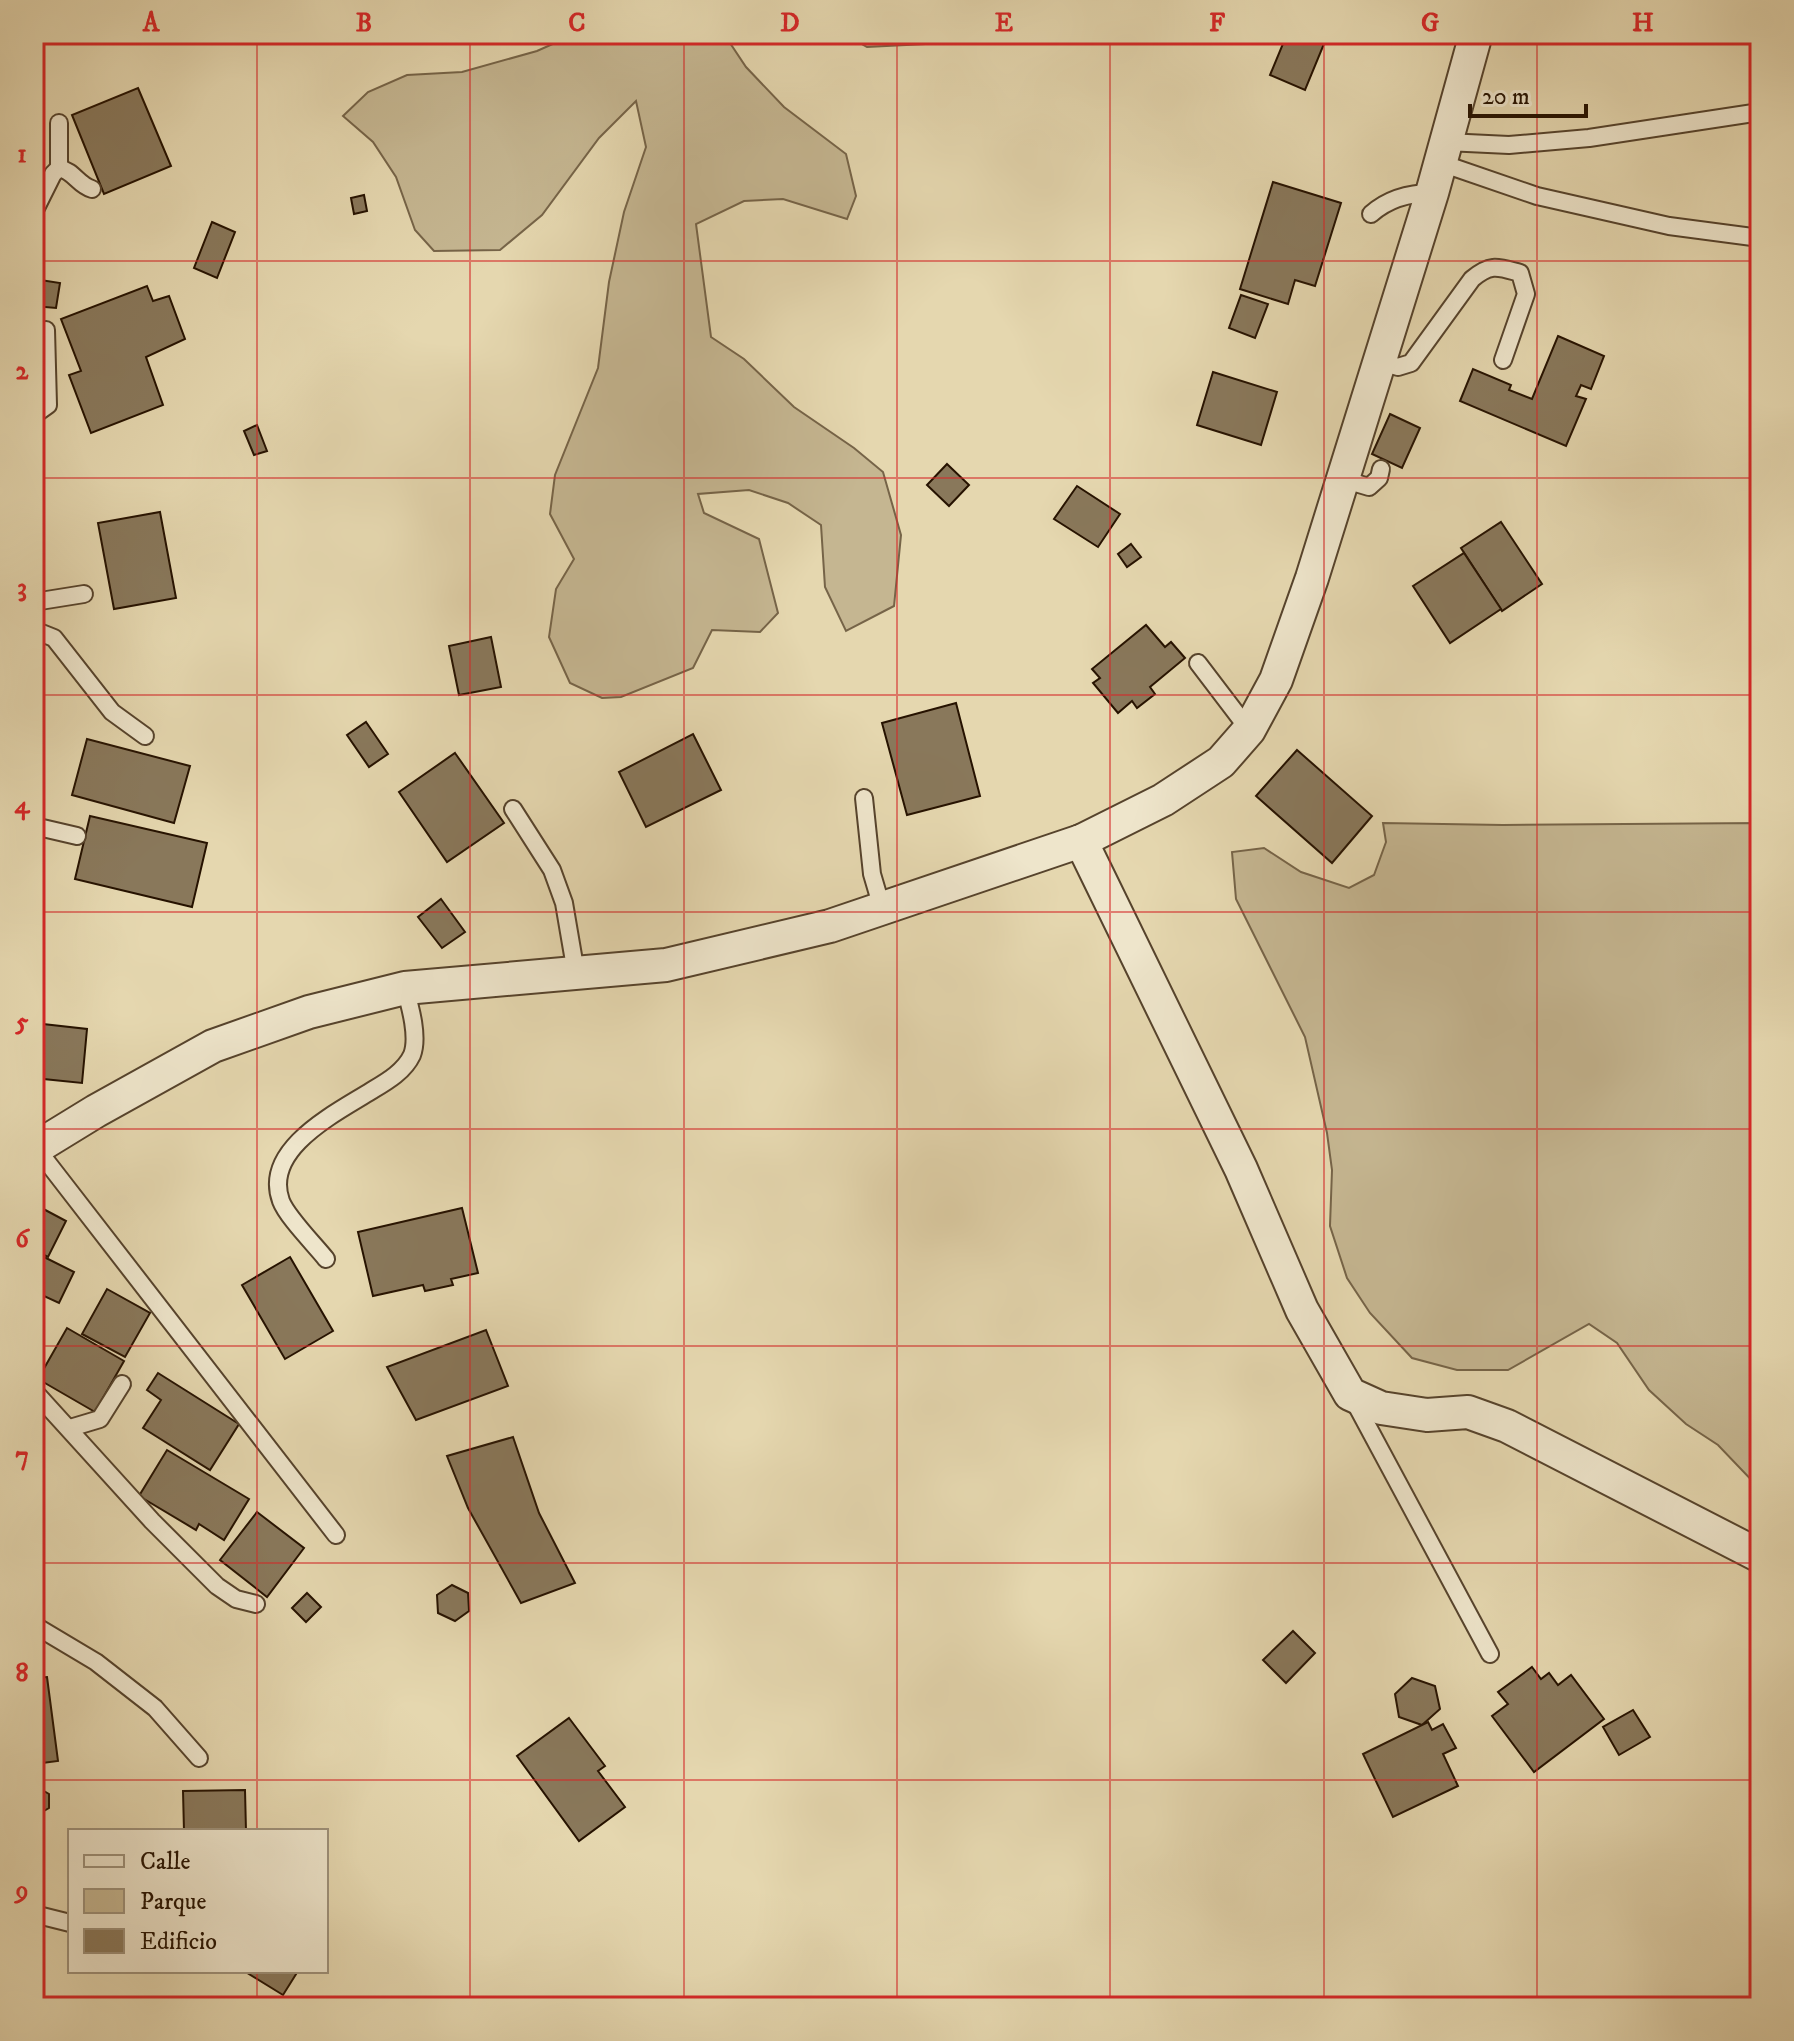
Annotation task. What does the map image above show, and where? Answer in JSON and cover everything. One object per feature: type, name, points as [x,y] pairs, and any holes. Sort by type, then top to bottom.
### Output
[{"type":"street","points":[[36,1149],[96,1111],[213,1046],[309,1012],[405,988],[666,965],[830,926],[1081,841],[1163,800],[1221,762],[1249,730],[1276,680],[1381,362],[1476,34]]},
{"type":"street","points":[[1081,841],[1241,1169],[1302,1310],[1350,1394],[1381,1408],[1427,1415],[1468,1412],[1507,1426],[1760,1556]]},
{"type":"lane","points":[[1371,214],[1380,206],[1410,193],[1440,166],[1509,145],[1589,138],[1760,112]]},
{"type":"lane","points":[[34,212],[59,168],[59,123]]},
{"type":"lane","points":[[1440,166],[1537,196],[1669,226],[1760,238]]},
{"type":"lane","points":[[59,168],[69,170],[84,187],[92,189]]},
{"type":"lane","points":[[1381,362],[1398,367],[1411,363],[1472,279],[1484,269],[1499,267],[1520,273],[1526,294],[1503,360]]},
{"type":"lane","points":[[34,415],[48,405],[46,330]]},
{"type":"lane","points":[[1342,479],[1369,487],[1379,478],[1381,469]]},
{"type":"lane","points":[[34,602],[84,594]]},
{"type":"lane","points":[[34,630],[54,638],[112,712],[145,736]]},
{"type":"lane","points":[[1198,663],[1249,730]]},
{"type":"lane","points":[[864,798],[872,874],[882,908]]},
{"type":"lane","points":[[513,809],[552,870],[572,942],[576,973]]},
{"type":"lane","points":[[34,826],[77,836]]},
{"type":"lane","points":[[326,1259],[281,1201],[279,1171],[291,1149],[322,1121],[397,1075],[412,1054],[413,1018],[405,988]]},
{"type":"lane","points":[[36,1149],[336,1535]]},
{"type":"lane","points":[[70,1428],[100,1419],[122,1384]]},
{"type":"lane","points":[[34,1391],[152,1521],[217,1586],[236,1599],[256,1604]]},
{"type":"lane","points":[[1350,1394],[1490,1654]]},
{"type":"lane","points":[[34,1625],[96,1662],[155,1708],[199,1758]]},
{"type":"lane","points":[[34,1914],[68,1922]]},
{"type":"green space","points":[[575,34],[724,34],[746,67],[784,107],[846,154],[856,196],[847,219],[783,199],[744,201],[696,224],[711,337],[744,359],[794,407],[883,472],[901,535],[894,606],[846,631],[825,587],[821,525],[788,503],[749,490],[698,494],[704,513],[759,539],[778,613],[760,632],[712,630],[693,668],[621,697],[602,698],[570,683],[549,637],[556,589],[574,559],[550,514],[555,475],[598,368],[609,282],[624,212],[646,147],[636,101],[599,138],[542,215],[500,250],[434,251],[415,230],[396,177],[373,142],[343,116],[368,92],[407,75],[462,72],[537,51]]},
{"type":"green space","points":[[844,34],[927,34],[925,44],[867,47]]},
{"type":"green space","points":[[1383,823],[1760,823],[1760,1489],[1718,1445],[1686,1424],[1649,1390],[1617,1343],[1589,1324],[1508,1370],[1457,1370],[1412,1358],[1370,1313],[1347,1278],[1330,1226],[1332,1170],[1327,1133],[1305,1037],[1236,899],[1232,852],[1264,848],[1301,872],[1349,888],[1374,875],[1386,842]]},
{"type":"building","points":[[1287,34],[1315,34],[1326,39],[1305,90],[1270,75]]},
{"type":"building","points":[[138,88],[171,166],[104,194],[72,115]]},
{"type":"building","points":[[1273,182],[1341,203],[1315,286],[1295,280],[1288,304],[1240,289]]},
{"type":"building","points":[[364,195],[367,211],[354,214],[351,198]]},
{"type":"building","points":[[212,222],[235,232],[217,278],[194,268]]},
{"type":"building","points":[[34,279],[60,283],[56,308],[34,306]]},
{"type":"building","points":[[147,286],[153,301],[169,296],[185,339],[146,357],[163,405],[91,433],[69,375],[81,371],[61,319]]},
{"type":"building","points":[[1241,295],[1268,304],[1255,338],[1229,328]]},
{"type":"building","points":[[1558,336],[1604,356],[1591,389],[1581,385],[1576,396],[1586,399],[1566,446],[1460,401],[1473,369],[1511,385],[1509,390],[1532,399]]},
{"type":"building","points":[[1213,372],[1277,392],[1261,445],[1197,425]]},
{"type":"building","points":[[1390,414],[1420,428],[1402,468],[1372,454]]},
{"type":"building","points":[[257,425],[267,451],[254,455],[244,431]]},
{"type":"building","points":[[947,464],[969,485],[949,506],[927,485]]},
{"type":"building","points":[[1077,486],[1120,514],[1098,547],[1054,519]]},
{"type":"building","points":[[160,512],[176,598],[114,609],[98,523]]},
{"type":"building","points":[[1501,522],[1542,584],[1502,611],[1461,548]]},
{"type":"building","points":[[1131,544],[1141,557],[1127,567],[1118,554]]},
{"type":"building","points":[[1464,553],[1501,609],[1450,643],[1413,586]]},
{"type":"building","points":[[1146,625],[1165,647],[1171,642],[1185,658],[1150,687],[1155,694],[1137,708],[1132,701],[1118,713],[1093,683],[1100,678],[1092,669]]},
{"type":"building","points":[[491,637],[501,687],[459,695],[449,646]]},
{"type":"building","points":[[956,703],[980,796],[907,815],[882,723]]},
{"type":"building","points":[[366,722],[388,754],[369,767],[347,735]]},
{"type":"building","points":[[693,734],[721,790],[646,827],[619,772]]},
{"type":"building","points":[[87,739],[190,766],[174,823],[72,795]]},
{"type":"building","points":[[1297,750],[1372,816],[1332,863],[1256,796]]},
{"type":"building","points":[[455,753],[504,823],[447,862],[399,792]]},
{"type":"building","points":[[90,816],[207,843],[192,907],[75,879]]},
{"type":"building","points":[[441,899],[465,932],[442,948],[418,917]]},
{"type":"building","points":[[34,1023],[87,1029],[82,1083],[34,1078]]},
{"type":"building","points":[[34,1204],[66,1221],[48,1257],[34,1250]]},
{"type":"building","points":[[462,1208],[478,1273],[451,1279],[453,1285],[425,1291],[423,1285],[373,1296],[358,1232]]},
{"type":"building","points":[[34,1252],[74,1272],[59,1303],[42,1295],[34,1310]]},
{"type":"building","points":[[290,1257],[333,1331],[285,1359],[242,1285]]},
{"type":"building","points":[[107,1289],[150,1313],[125,1357],[82,1334]]},
{"type":"building","points":[[67,1328],[124,1361],[95,1412],[38,1379]]},
{"type":"building","points":[[486,1330],[508,1386],[416,1420],[387,1367]]},
{"type":"building","points":[[158,1373],[239,1424],[210,1470],[143,1428],[161,1400],[147,1390]]},
{"type":"building","points":[[513,1437],[539,1513],[575,1583],[521,1603],[468,1508],[447,1456]]},
{"type":"building","points":[[167,1450],[249,1499],[224,1540],[199,1524],[196,1530],[139,1496]]},
{"type":"building","points":[[257,1512],[304,1548],[267,1597],[220,1560]]},
{"type":"building","points":[[452,1585],[468,1593],[469,1611],[455,1621],[438,1613],[437,1595]]},
{"type":"building","points":[[307,1593],[321,1607],[306,1622],[292,1608]]},
{"type":"building","points":[[1293,1631],[1315,1653],[1286,1683],[1263,1660]]},
{"type":"building","points":[[1532,1667],[1541,1679],[1549,1673],[1558,1685],[1571,1675],[1604,1719],[1534,1772],[1492,1716],[1508,1704],[1498,1692]]},
{"type":"building","points":[[47,1677],[58,1761],[34,1764],[34,1678]]},
{"type":"building","points":[[1412,1678],[1435,1686],[1440,1709],[1422,1725],[1399,1717],[1395,1694]]},
{"type":"building","points":[[1633,1710],[1650,1737],[1619,1755],[1603,1727]]},
{"type":"building","points":[[569,1718],[605,1766],[598,1771],[625,1807],[579,1841],[517,1756]]},
{"type":"building","points":[[1428,1722],[1432,1730],[1443,1724],[1456,1748],[1443,1754],[1458,1786],[1393,1817],[1363,1754]]},
{"type":"building","points":[[34,1788],[49,1794],[49,1808],[37,1815],[34,1814]]},
{"type":"building","points":[[245,1790],[246,1829],[184,1829],[183,1791]]},
{"type":"building","points":[[247,1973],[297,1973],[283,1995]]}]
